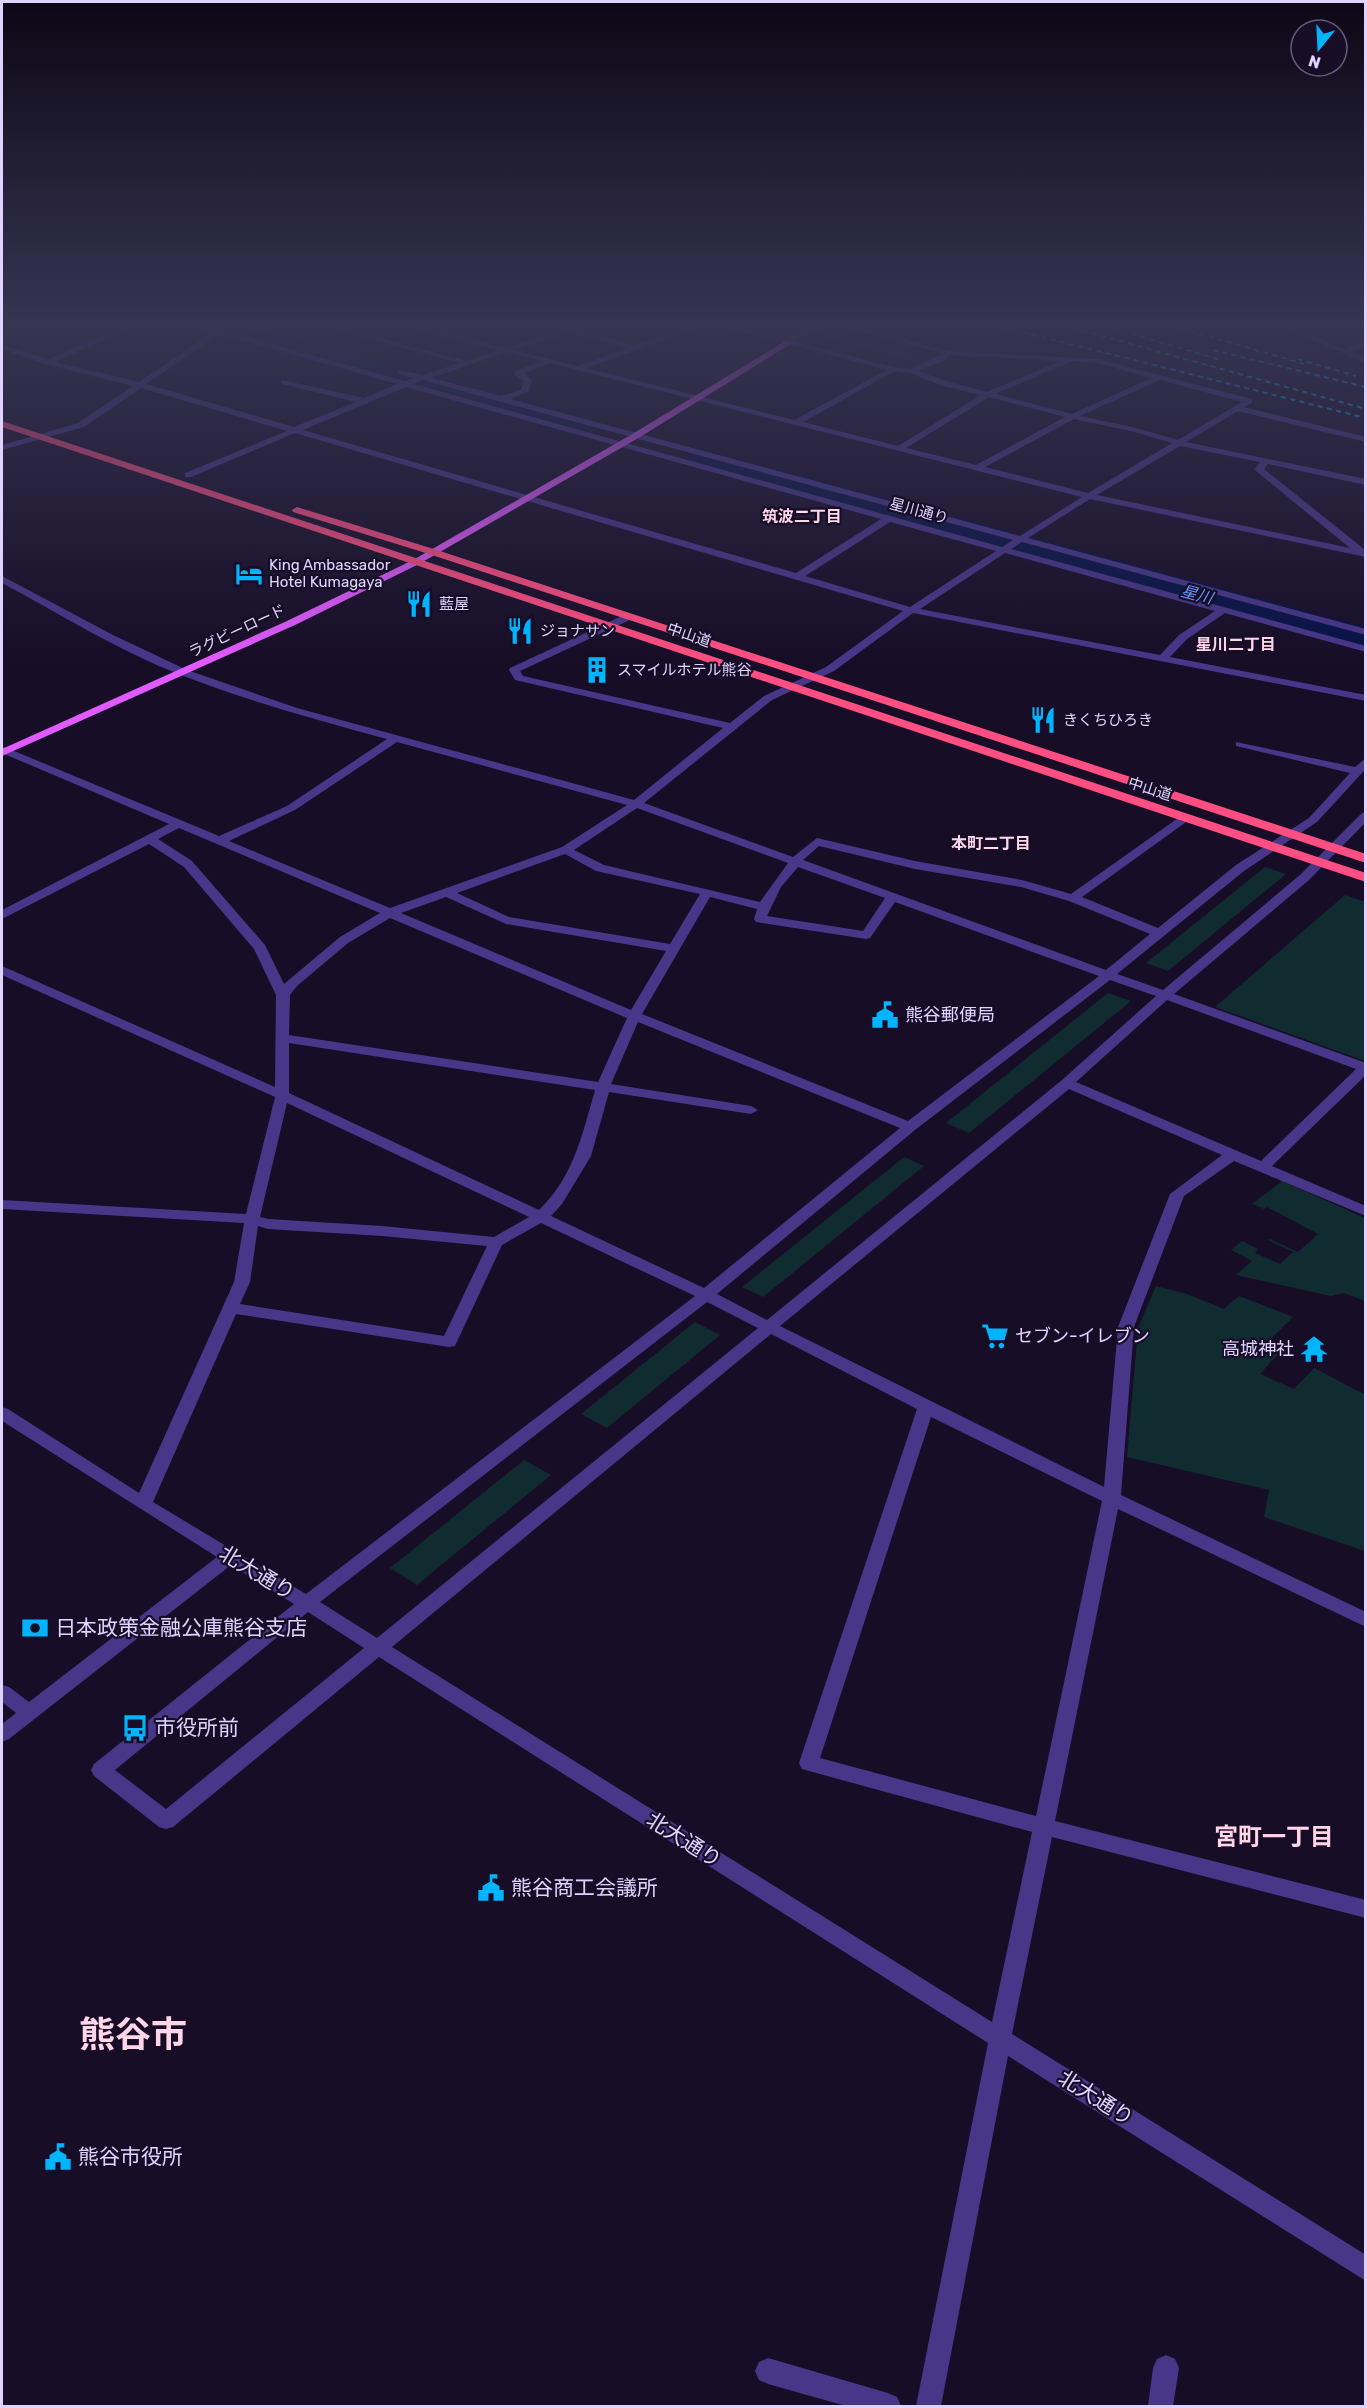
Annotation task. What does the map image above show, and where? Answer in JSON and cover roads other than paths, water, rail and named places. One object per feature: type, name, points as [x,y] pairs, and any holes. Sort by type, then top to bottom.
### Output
[{"type":"highway","name":"中山道","points":[[34,435],[1365,878]]},
{"type":"highway","name":"中山道","points":[[66,435],[433,552],[1365,859]]},
{"type":"main road","name":"ラグビーロード","points":[[3,751],[300,619],[416,562],[636,435]]},
{"type":"street","points":[[2,448],[45,435]]},
{"type":"street","points":[[188,475],[280,435]]},
{"type":"street","points":[[310,435],[910,610],[1365,698]]},
{"type":"street","name":"星川通り","points":[[591,435],[1365,650]]},
{"type":"street","name":"星川通り","points":[[638,435],[1365,632]]},
{"type":"street","points":[[847,435],[1089,496],[1362,553]]},
{"type":"street","points":[[898,449],[921,435]]},
{"type":"street","points":[[977,468],[1037,435]]},
{"type":"street","points":[[1151,435],[1365,482]]},
{"type":"street","points":[[283,995],[292,982],[344,940],[389,913],[566,850],[636,804],[768,698],[830,669],[910,610],[1089,496],[1191,435]]},
{"type":"street","points":[[1346,435],[1365,440]]},
{"type":"street","points":[[1265,462],[1259,469],[1362,553]]},
{"type":"street","points":[[797,577],[890,518]]},
{"type":"street","points":[[4,582],[109,637],[183,672],[293,710],[636,804],[1365,1068],[1263,1167]]},
{"type":"street","points":[[1162,659],[1183,637],[1223,610]]},
{"type":"street","points":[[628,616],[514,670],[519,678],[731,728]]},
{"type":"street","points":[[219,841],[291,808],[397,737]]},
{"type":"street","points":[[1240,744],[1358,771]]},
{"type":"street","points":[[3,751],[634,1017],[910,1127]]},
{"type":"street","points":[[1365,761],[1328,806],[1313,820],[1240,868],[1109,974],[910,1127],[706,1295],[308,1604],[100,1770],[166,1821],[1066,1083],[1320,863],[1365,815]]},
{"type":"street","points":[[1073,898],[1185,818]]},
{"type":"street","points":[[2,915],[178,824]]},
{"type":"street","points":[[143,1504],[242,1282],[252,1219],[282,1095],[283,1038],[283,995],[260,948],[188,864],[149,838]]},
{"type":"street","points":[[893,896],[866,935],[760,919],[763,907],[795,860],[817,842],[915,866],[1023,884],[1073,898],[1160,933]]},
{"type":"street","points":[[566,850],[600,868],[763,907]]},
{"type":"street","points":[[2,1204],[252,1219],[268,1224],[382,1231],[496,1242],[541,1217],[554,1204],[584,1156],[603,1087],[634,1017],[707,892]]},
{"type":"street","points":[[447,894],[507,920],[673,948]]},
{"type":"street","points":[[2,969],[282,1095],[706,1295],[926,1407],[1365,1620]]},
{"type":"street","points":[[283,1038],[751,1110]]},
{"type":"street","points":[[1066,1083],[1365,1212]]},
{"type":"street","points":[[928,2406],[1000,2038],[1112,1497],[1125,1327],[1177,1194],[1234,1154]]},
{"type":"street","points":[[230,1308],[449,1342],[496,1242]]},
{"type":"street","points":[[926,1407],[809,1763],[1044,1827],[1365,1909]]},
{"type":"street","name":"北大通り","points":[[2,1413],[143,1504],[308,1604],[1365,2269]]},
{"type":"street","points":[[2,1734],[229,1557]]},
{"type":"street","points":[[2,1692],[29,1712]]},
{"type":"street","points":[[1160,2406],[1166,2368]]},
{"type":"street","points":[[768,2372],[888,2406]]},
{"type":"waterway","name":"星川","points":[[705,460],[998,540]]},
{"type":"waterway","name":"星川","points":[[1029,548],[1366,640]]},
{"type":"place","name":"King Ambassador Hotel Kumagaya","points":[[249,574]]},
{"type":"place","name":"藍屋","points":[[419,604]]},
{"type":"place","name":"ジョナサン","points":[[520,631]]},
{"type":"place","name":"スマイルホテル熊谷","points":[[597,670]]},
{"type":"place","name":"きくちひろき","points":[[1043,720]]},
{"type":"place","name":"熊谷郵便局","points":[[885,1015]]},
{"type":"place","name":"セブン-イレブン","points":[[995,1336]]},
{"type":"place","name":"高城神社","points":[[1314,1349]]},
{"type":"place","name":"日本政策金融公庫熊谷支店","points":[[35,1628]]},
{"type":"place","name":"市役所前","points":[[135,1728]]},
{"type":"place","name":"熊谷商工会議所","points":[[491,1888]]},
{"type":"place","name":"熊谷市役所","points":[[58,2157]]},
{"type":"district","name":"筑波二丁目","points":[[802,516]]},
{"type":"district","name":"星川二丁目","points":[[1236,644]]},
{"type":"district","name":"本町二丁目","points":[[991,843]]},
{"type":"district","name":"宮町一丁目","points":[[1274,1837]]},
{"type":"district","name":"熊谷市","points":[[133,2034]]}]
